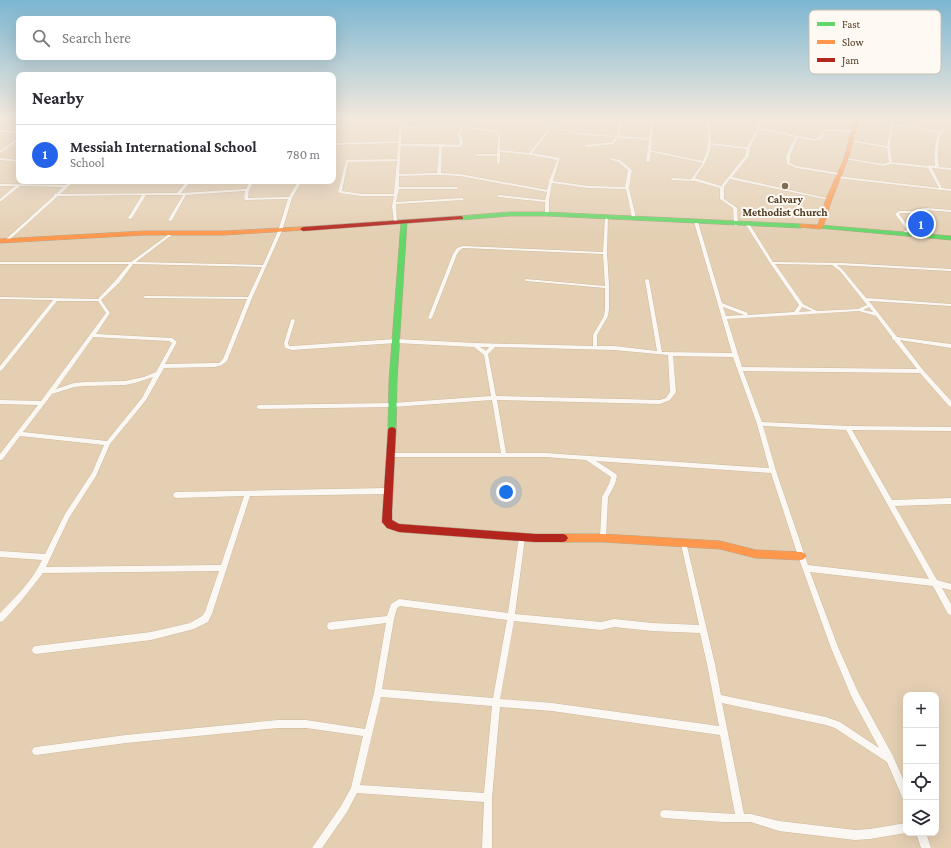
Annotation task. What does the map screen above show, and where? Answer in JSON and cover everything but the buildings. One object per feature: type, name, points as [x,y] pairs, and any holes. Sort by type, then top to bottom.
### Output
[{"type":"street","points":[[439,174],[440,158]]},
{"type":"street","points":[[498,158],[498,163]]},
{"type":"street","points":[[547,158],[559,160],[547,191],[547,214]]},
{"type":"street","points":[[682,158],[704,162]]},
{"type":"street","points":[[694,180],[693,177],[705,158]]},
{"type":"street","points":[[736,224],[735,208],[722,199],[722,187],[745,158]]},
{"type":"street","points":[[788,158],[788,163],[796,167],[838,176],[951,190]]},
{"type":"street","points":[[890,158],[891,163]]},
{"type":"street","points":[[935,158],[937,167]]},
{"type":"street","points":[[611,159],[619,161],[630,170],[627,188],[634,218]]},
{"type":"street","points":[[820,227],[829,199],[846,159],[884,165],[891,163],[951,169]]},
{"type":"street","points":[[0,160],[16,161]]},
{"type":"street","points":[[395,195],[361,195],[340,192],[347,162],[399,160],[394,206],[395,222]]},
{"type":"street","points":[[929,166],[941,189]]},
{"type":"street","points":[[397,175],[439,174],[493,180],[547,191]]},
{"type":"street","points":[[730,178],[829,199]]},
{"type":"street","points":[[672,179],[694,180],[722,187]]},
{"type":"street","points":[[550,182],[588,187],[627,188]]},
{"type":"street","points":[[178,194],[186,184]]},
{"type":"street","points":[[250,184],[245,198],[249,200],[290,198]]},
{"type":"street","points":[[162,366],[215,365],[223,362],[263,266],[280,231],[290,198],[298,184]]},
{"type":"street","points":[[0,185],[67,186]]},
{"type":"street","points":[[0,201],[20,185]]},
{"type":"street","points":[[3,241],[32,219],[55,195],[67,186]]},
{"type":"street","points":[[396,188],[457,188]]},
{"type":"street","points":[[55,195],[185,194],[247,190]]},
{"type":"street","points":[[130,218],[144,194]]},
{"type":"street","points":[[170,220],[185,194]]},
{"type":"street","points":[[499,196],[546,201]]},
{"type":"street","points":[[395,203],[462,199]]},
{"type":"street","points":[[907,235],[906,231],[909,230],[908,226],[898,216],[897,214],[899,212],[915,212],[926,209],[951,211]]},
{"type":"street","points":[[3,241],[100,235],[280,231],[404,222],[474,215],[547,214],[748,225],[820,227],[951,238]]},
{"type":"street","points":[[595,347],[595,335],[606,316],[607,310],[605,253],[606,217]]},
{"type":"street","points":[[404,222],[393,381],[391,455],[387,491],[387,522],[399,528],[522,537],[603,538],[720,545],[756,554],[801,556]]},
{"type":"street","points":[[696,222],[735,355],[741,368],[760,424],[773,472],[801,556],[835,648],[855,695],[890,759],[903,789]]},
{"type":"street","points":[[748,225],[772,263],[801,304],[815,312]]},
{"type":"street","points":[[0,298],[99,300],[117,282],[132,263],[172,233]]},
{"type":"street","points":[[430,318],[455,254],[458,249],[463,247],[605,253]]},
{"type":"street","points":[[0,263],[132,263],[263,266]]},
{"type":"street","points":[[772,263],[842,264],[951,270]]},
{"type":"street","points":[[833,264],[841,270],[878,315],[894,338],[951,406]]},
{"type":"street","points":[[841,270],[842,264]]},
{"type":"street","points":[[526,280],[607,287]]},
{"type":"street","points":[[647,280],[660,353]]},
{"type":"street","points":[[144,297],[250,298]]},
{"type":"street","points":[[0,369],[56,299]]},
{"type":"street","points":[[865,299],[950,305],[951,310]]},
{"type":"street","points":[[0,458],[50,393],[108,313],[99,300]]},
{"type":"street","points":[[720,304],[748,315]]},
{"type":"street","points":[[796,313],[801,304]]},
{"type":"street","points":[[860,310],[870,305]]},
{"type":"street","points":[[724,318],[748,315],[860,310],[878,315]]},
{"type":"street","points":[[293,320],[286,344],[287,347],[292,348],[396,342],[494,346],[595,347],[670,354],[735,355]]},
{"type":"street","points":[[0,618],[19,599],[41,570],[67,516],[94,474],[108,443],[144,399],[175,344],[174,340],[92,335]]},
{"type":"street","points":[[894,338],[951,346]]},
{"type":"street","points":[[475,345],[486,354],[504,455]]},
{"type":"street","points":[[486,354],[494,346]]},
{"type":"street","points":[[259,407],[393,405],[493,398],[640,402],[667,400],[671,397],[673,392],[670,354]]},
{"type":"street","points":[[741,368],[921,371]]},
{"type":"street","points":[[50,393],[74,385],[131,383],[141,381],[157,374]]},
{"type":"street","points":[[0,402],[42,403]]},
{"type":"street","points":[[760,424],[848,428],[951,429]]},
{"type":"street","points":[[848,428],[951,611]]},
{"type":"street","points":[[18,434],[108,443]]},
{"type":"street","points":[[391,455],[545,456],[773,472]]},
{"type":"street","points":[[587,459],[614,476],[612,484],[604,497],[603,538]]},
{"type":"street","points":[[176,495],[387,491]]},
{"type":"street","points":[[36,650],[151,636],[198,623],[205,619],[208,614],[248,493]]},
{"type":"street","points":[[891,503],[951,501]]},
{"type":"street","points":[[487,848],[488,798],[496,702],[511,617],[522,537]]},
{"type":"street","points":[[684,544],[703,629],[740,818]]},
{"type":"street","points":[[0,554],[47,557]]},
{"type":"street","points":[[41,570],[222,568]]},
{"type":"street","points":[[806,568],[951,586]]},
{"type":"street","points":[[317,848],[344,809],[355,789],[378,693],[390,619],[394,606],[399,602],[534,620],[601,626],[614,623],[652,627],[703,629]]},
{"type":"street","points":[[331,626],[390,619]]},
{"type":"street","points":[[378,693],[552,708],[723,731]]},
{"type":"street","points":[[717,698],[826,721],[837,725],[890,759]]},
{"type":"street","points":[[36,751],[126,739],[278,724],[306,724],[368,733]]},
{"type":"street","points":[[355,789],[488,798]]},
{"type":"street","points":[[664,814],[751,818],[789,828],[855,835],[903,828]]},
{"type":"street","points":[[922,836],[926,848]]},
{"type":"traffic: fast","points":[[461,218],[510,214],[547,214],[801,226]]},
{"type":"traffic: fast","points":[[392,430],[393,381],[404,222]]},
{"type":"traffic: fast","points":[[820,227],[951,238]]},
{"type":"traffic: slow","points":[[801,226],[820,227],[829,199],[846,158]]},
{"type":"traffic: slow","points":[[0,241],[144,233],[224,233],[303,229]]},
{"type":"traffic: slow","points":[[563,538],[603,538],[720,545],[756,554],[801,556]]},
{"type":"traffic: jam","points":[[303,229],[461,218]]},
{"type":"traffic: jam","points":[[392,430],[387,510],[387,522],[390,525],[399,528],[535,538],[563,538]]},
{"type":"place","name":"Calvary Methodist Church","points":[[785,186]]},
{"type":"place","name":"Messiah International School","points":[[921,224]]}]
